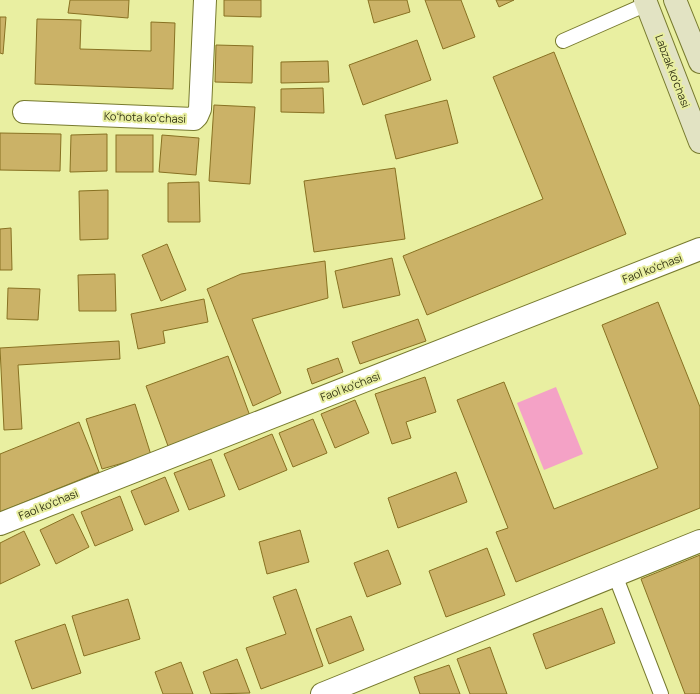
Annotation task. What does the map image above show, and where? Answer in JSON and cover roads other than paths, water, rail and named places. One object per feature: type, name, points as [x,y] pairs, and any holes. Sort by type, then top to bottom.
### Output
[{"type":"main road","points":[[675,0],[700,62]]},
{"type":"main road","name":"Labzak ko'chasi","points":[[646,2],[700,142]]},
{"type":"street","name":"Koʻhota koʻchasi","points":[[24,112],[194,119],[198,116],[200,109],[205,0]]},
{"type":"street","name":"Faol ko'chasi","points":[[0,524],[700,249]]},
{"type":"street","points":[[322,694],[700,541]]},
{"type":"lane","points":[[563,41],[646,2]]},
{"type":"lane","points":[[615,575],[661,694]]}]
